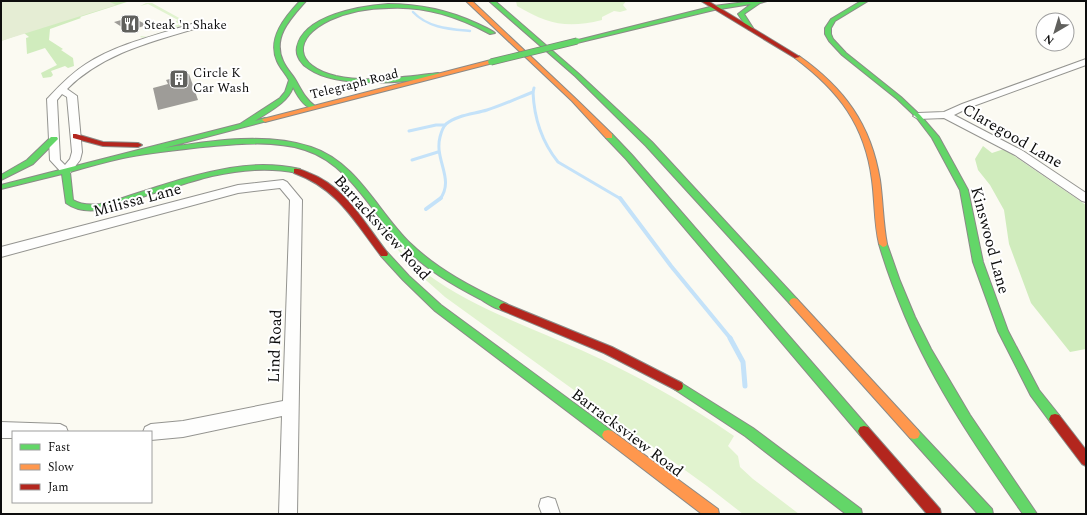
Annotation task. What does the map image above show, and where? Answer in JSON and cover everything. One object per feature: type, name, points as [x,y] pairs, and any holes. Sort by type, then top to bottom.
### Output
[{"type":"main road","points":[[303,1],[284,26],[278,44],[278,54],[280,61],[304,100],[313,107]]},
{"type":"main road","points":[[469,1],[524,51],[635,163],[935,514]]},
{"type":"main road","points":[[492,1],[577,74],[649,144],[987,514]]},
{"type":"main road","points":[[704,1],[796,56],[822,76],[843,99],[858,119],[864,130],[874,158],[880,226],[884,248],[897,287],[912,322],[934,368],[966,420],[1031,514]]},
{"type":"main road","name":"Telegraph Road","points":[[714,8],[732,1]]},
{"type":"main road","name":"Kinswood Lane","points":[[866,1],[833,20],[828,28],[830,40],[844,54],[887,88],[918,116],[935,137],[950,161],[964,190],[978,262],[1003,331],[1036,393],[1086,460]]},
{"type":"main road","points":[[750,28],[741,14],[761,2]]},
{"type":"main road","name":"Telegraph Road","points":[[1,187],[577,41],[714,8],[761,2]]},
{"type":"main road","points":[[438,75],[378,80],[338,78],[319,72],[304,63],[298,53],[298,47],[308,32],[329,19],[363,9],[399,6],[427,8],[458,16],[477,24],[524,51]]},
{"type":"main road","points":[[242,126],[282,100],[288,92],[292,79]]},
{"type":"main road","points":[[76,136],[103,144],[168,144]]},
{"type":"main road","points":[[1,178],[29,164],[40,155],[54,139]]},
{"type":"main road","points":[[123,156],[230,143],[255,142],[284,144],[309,149],[321,154],[347,171],[379,214],[400,238],[428,263],[448,277],[500,304],[609,350],[653,372],[716,409],[754,434],[856,514]]},
{"type":"main road","name":"Barracksview Road","points":[[66,171],[69,201],[78,206],[85,207],[103,206],[221,172],[250,167],[268,166],[292,169],[311,175],[320,180],[340,197],[393,264],[413,286],[438,308],[713,514]]},
{"type":"street","points":[[61,90],[72,96],[77,152],[75,160],[66,171],[59,166],[55,160],[52,98],[69,80],[94,63],[201,24]]},
{"type":"street","points":[[946,116],[965,106],[1086,62]]},
{"type":"street","name":"Claregood Lane","points":[[918,116],[946,116],[1019,154],[1086,198]]},
{"type":"street","name":"Milissa Lane","points":[[1,252],[238,189],[283,184]]},
{"type":"street","name":"Lind Road","points":[[283,184],[296,200],[288,514]]},
{"type":"street","points":[[152,432],[183,429],[290,407]]},
{"type":"street","points":[[1,430],[30,431]]},
{"type":"green space","points":[[1,1],[108,1],[116,5],[1,41]]},
{"type":"green space","points":[[71,1],[130,1],[80,17],[81,18],[50,29],[49,40],[73,58],[74,66],[68,68],[65,66],[51,71],[53,75],[51,77],[43,78],[41,73],[57,65],[45,48],[27,54],[26,38],[29,37],[24,33],[1,41]]},
{"type":"green space","points":[[516,1],[626,1],[623,5],[627,10],[620,12],[614,11],[602,17],[602,20],[589,23],[567,24],[548,21],[538,17],[517,6]]},
{"type":"green space","points":[[146,3],[152,3],[181,19],[180,20],[182,19],[184,23],[164,34],[144,38],[140,37],[148,37],[174,28],[175,27],[170,26],[178,25],[179,23],[172,23],[178,20],[148,4],[140,6]]},
{"type":"green space","points":[[983,146],[992,153],[1004,149],[1086,205],[1086,349],[1070,352],[1031,303],[1009,244],[1004,210],[990,185],[978,170],[975,159]]},
{"type":"green space","points":[[391,242],[427,274],[463,297],[482,307],[621,369],[679,401],[734,436],[728,446],[738,456],[740,467],[753,479],[799,514],[743,514],[707,486],[445,297],[419,274]]},
{"type":"building","name":"Steak 'n Shake","points":[[132,17],[147,25],[128,31],[114,22]]},
{"type":"building","points":[[189,74],[198,100],[158,110],[153,88],[168,84],[166,80]]},
{"type":"waterway","points":[[413,12],[432,25],[470,31]]},
{"type":"waterway","points":[[533,92],[534,88]]},
{"type":"waterway","points":[[445,125],[455,119],[505,104],[533,92]]},
{"type":"waterway","points":[[533,92],[535,111],[543,138],[558,162],[621,199]]},
{"type":"waterway","points":[[409,131],[436,125],[445,125]]},
{"type":"waterway","points":[[440,199],[444,192],[445,177],[439,145],[440,135],[445,125]]},
{"type":"waterway","points":[[412,160],[438,152]]},
{"type":"waterway","points":[[426,209],[440,199]]},
{"type":"waterway","points":[[621,199],[671,266],[731,339]]},
{"type":"waterway","points":[[730,338],[743,362],[745,386]]},
{"type":"traffic: fast","points":[[303,1],[282,27],[277,43],[277,51],[282,65],[301,95],[306,102],[313,107]]},
{"type":"traffic: fast","points":[[492,1],[577,75],[649,144],[794,302]]},
{"type":"traffic: fast","points":[[577,41],[714,8],[764,1]]},
{"type":"traffic: fast","points":[[865,1],[833,20],[828,28],[828,34],[831,40],[844,54],[899,98],[918,116],[935,137],[964,190],[978,262],[1003,331],[1035,393],[1055,419]]},
{"type":"traffic: fast","points":[[750,28],[741,14],[758,2]]},
{"type":"traffic: fast","points":[[438,75],[375,81],[350,80],[316,71],[303,61],[299,52],[303,39],[309,31],[318,24],[341,14],[366,8],[402,6],[429,9],[455,16],[492,33]]},
{"type":"traffic: fast","points":[[491,62],[577,41]]},
{"type":"traffic: fast","points":[[242,126],[282,99],[288,92],[292,79]]},
{"type":"traffic: fast","points":[[1,187],[265,120]]},
{"type":"traffic: fast","points":[[609,136],[629,157],[864,431]]},
{"type":"traffic: fast","points":[[1,178],[30,162],[54,139]]},
{"type":"traffic: fast","points":[[123,156],[192,146],[242,142],[289,144],[309,149],[324,156],[351,178],[396,233],[407,245],[429,264],[453,280],[504,307]]},
{"type":"traffic: fast","points":[[66,171],[69,201],[81,207],[93,207],[114,203],[202,176],[231,170],[269,167],[297,171]]},
{"type":"traffic: fast","points":[[883,244],[895,281],[910,317],[945,385],[965,418],[1031,514]]},
{"type":"traffic: fast","points":[[384,254],[406,278],[438,308],[608,435]]},
{"type":"traffic: fast","points":[[678,386],[749,432],[856,514]]},
{"type":"traffic: fast","points":[[914,434],[987,514]]},
{"type":"traffic: slow","points":[[469,1],[574,100],[609,136]]},
{"type":"traffic: slow","points":[[797,57],[827,81],[840,95],[860,125],[873,160],[883,244]]},
{"type":"traffic: slow","points":[[265,120],[491,62]]},
{"type":"traffic: slow","points":[[794,302],[914,434]]},
{"type":"traffic: slow","points":[[608,435],[713,514]]},
{"type":"traffic: jam","points":[[704,1],[797,57]]},
{"type":"traffic: jam","points":[[76,136],[103,144],[138,145]]},
{"type":"traffic: jam","points":[[297,171],[312,176],[325,184],[336,194],[357,217],[384,254]]},
{"type":"traffic: jam","points":[[504,307],[608,350],[678,386]]},
{"type":"traffic: jam","points":[[1055,419],[1086,460]]},
{"type":"traffic: jam","points":[[864,431],[935,514]]},
{"type":"place","name":"Steak 'n Shake","points":[[130,24]]},
{"type":"place","name":"Circle K Car Wash","points":[[179,79]]}]
